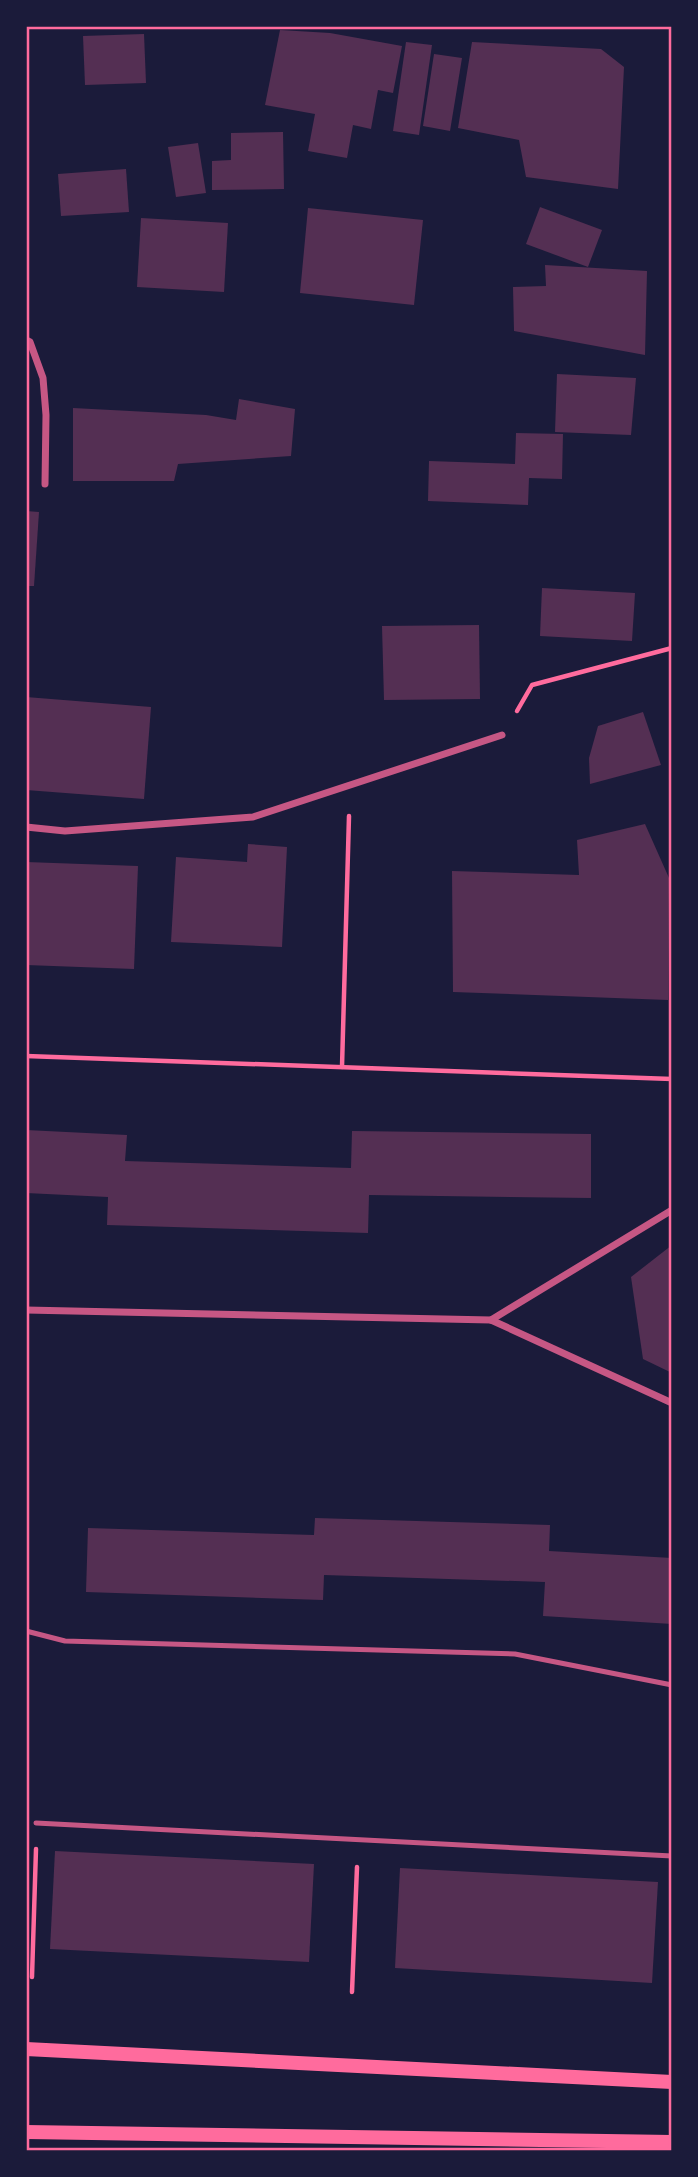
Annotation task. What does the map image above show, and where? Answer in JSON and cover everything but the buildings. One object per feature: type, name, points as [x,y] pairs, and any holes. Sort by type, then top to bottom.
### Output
[{"type":"main road","points":[[26,2049],[672,2082]]},
{"type":"main road","points":[[26,2132],[672,2142]]},
{"type":"street","points":[[26,340],[30,342],[43,378],[46,415],[45,484]]},
{"type":"street","points":[[26,827],[65,831],[253,817],[502,736]]},
{"type":"street","points":[[491,1320],[672,1210]]},
{"type":"street","points":[[26,1310],[491,1320],[672,1403]]},
{"type":"lane","points":[[26,1631],[65,1641],[515,1654],[672,1685]]},
{"type":"lane","points":[[36,1823],[672,1856]]},
{"type":"path","points":[[502,736],[532,685],[672,648]]},
{"type":"path","points":[[342,1067],[349,786]]},
{"type":"path","points":[[26,1056],[672,1079]]},
{"type":"path","points":[[32,1977],[36,1823]]},
{"type":"path","points":[[352,1992],[358,1839]]}]
